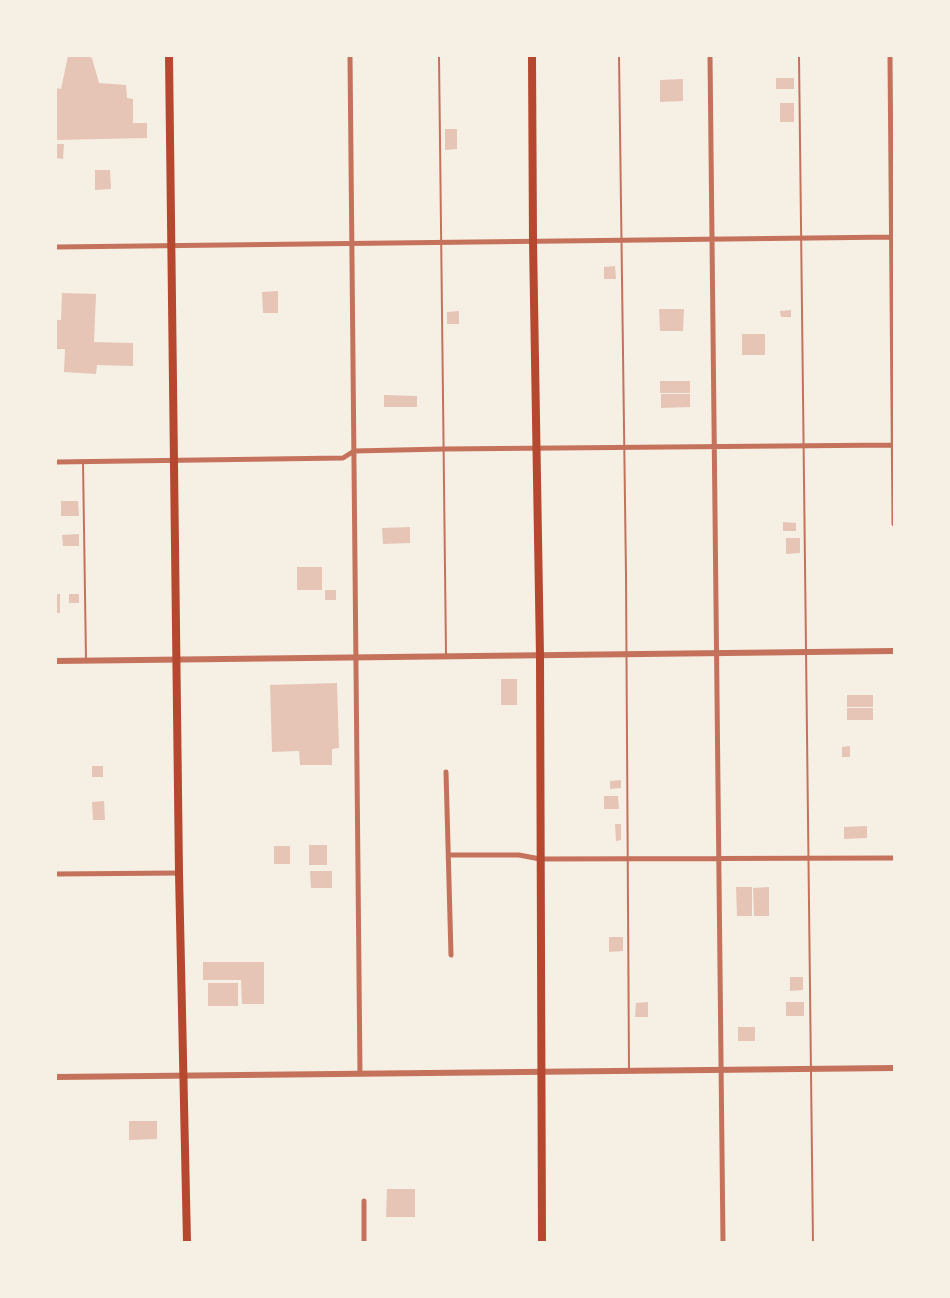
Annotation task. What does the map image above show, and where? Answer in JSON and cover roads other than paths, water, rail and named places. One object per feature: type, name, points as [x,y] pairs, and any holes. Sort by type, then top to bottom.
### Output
[{"type":"main road","points":[[169,56],[179,873],[188,1242]]},
{"type":"main road","points":[[532,56],[540,656],[542,1242]]},
{"type":"street","points":[[350,56],[360,1074]]},
{"type":"street","points":[[710,56],[723,1242]]},
{"type":"street","points":[[890,56],[894,524]]},
{"type":"street","points":[[56,247],[893,237]]},
{"type":"street","points":[[56,462],[343,458],[354,451],[536,447],[893,445]]},
{"type":"street","points":[[56,661],[894,651]]},
{"type":"street","points":[[446,772],[451,955]]},
{"type":"street","points":[[448,855],[519,855],[540,859],[894,858]]},
{"type":"street","points":[[56,874],[179,873]]},
{"type":"street","points":[[56,1077],[894,1068]]},
{"type":"street","points":[[364,1201],[364,1242]]},
{"type":"lane","points":[[56,56],[56,73]]},
{"type":"lane","points":[[439,56],[446,657]]},
{"type":"lane","points":[[619,56],[625,446],[629,1071]]},
{"type":"lane","points":[[800,56],[813,1242]]},
{"type":"lane","points":[[83,462],[86,660]]}]
